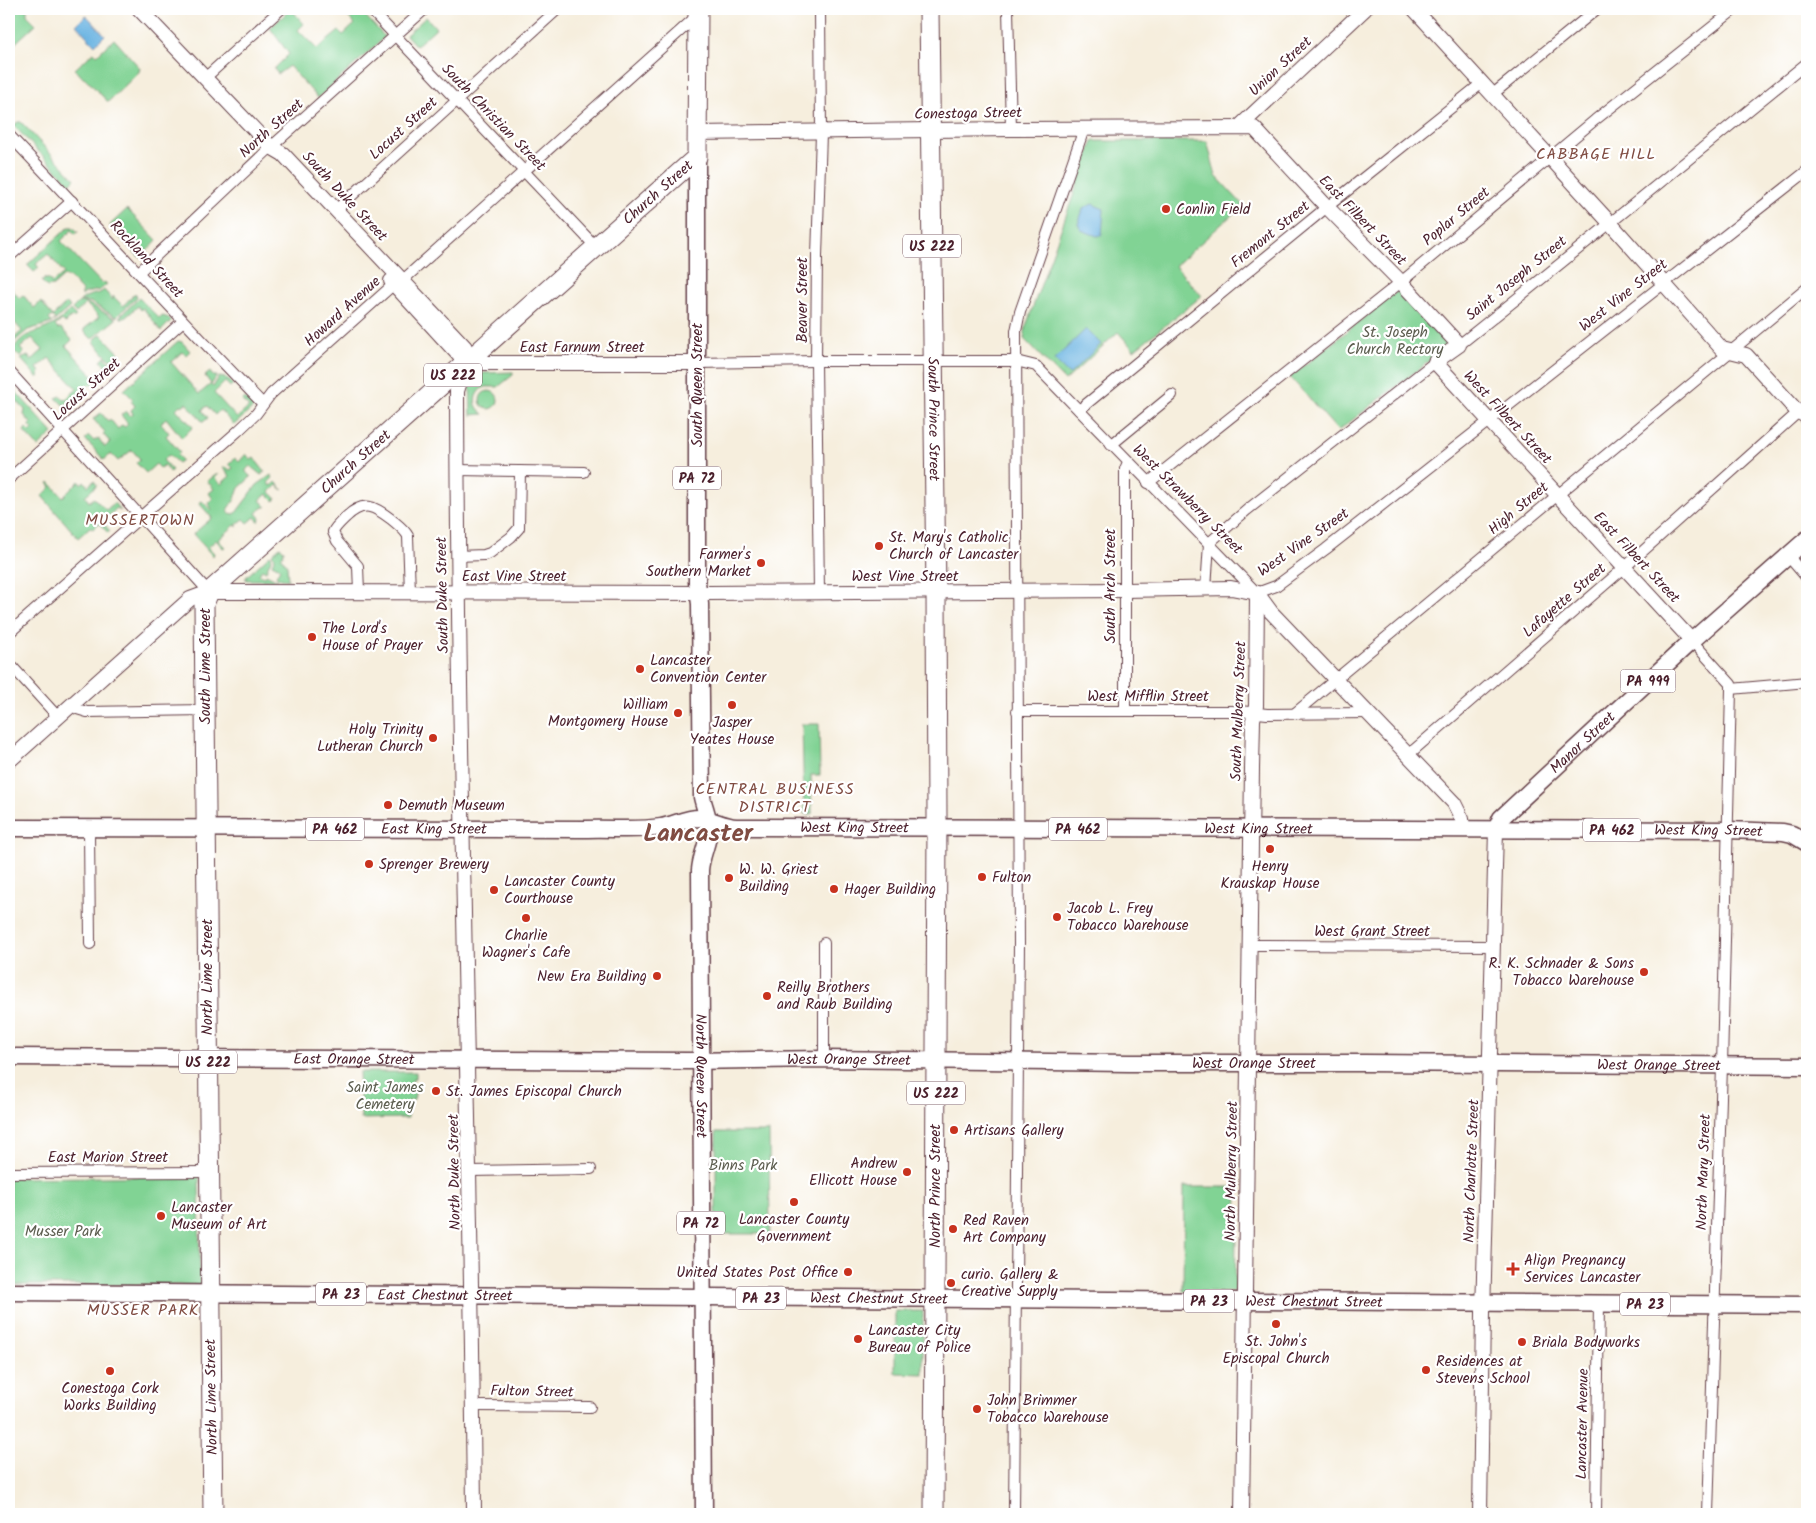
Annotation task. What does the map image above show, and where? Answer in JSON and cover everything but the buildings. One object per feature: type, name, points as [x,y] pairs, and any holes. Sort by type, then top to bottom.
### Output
[{"type":"highway","name":"South Prince Street","points":[[929,9],[934,362],[937,828]]},
{"type":"highway","name":"South Queen Street","points":[[697,11],[697,157]]},
{"type":"highway","name":"Church Street","points":[[209,592],[697,157]]},
{"type":"highway","name":"South Lime Street","points":[[207,830],[204,604],[209,592]]},
{"type":"highway","name":"North Prince Street","points":[[934,1514],[937,828]]},
{"type":"highway","name":"North Lime Street","points":[[207,830],[208,1172],[213,1514]]},
{"type":"main road","name":"South Queen Street","points":[[697,157],[697,582],[699,593],[702,797],[708,819]]},
{"type":"main road","name":"Manor Street","points":[[1496,830],[1501,818],[1692,641],[1807,538]]},
{"type":"main road","name":"East King Street","points":[[9,828],[207,830],[655,828],[689,819],[708,819]]},
{"type":"main road","name":"West King Street","points":[[708,819],[736,827],[1728,830],[1783,832],[1792,834],[1807,843]]},
{"type":"main road","name":"North Queen Street","points":[[704,1514],[700,870],[701,857],[709,833],[708,819]]},
{"type":"main road","name":"East Orange Street","points":[[9,1057],[700,1061]]},
{"type":"main road","name":"West Orange Street","points":[[700,1061],[936,1060],[1807,1066]]},
{"type":"main road","name":"East Chestnut Street","points":[[9,1292],[702,1297]]},
{"type":"main road","name":"West Chestnut Street","points":[[702,1297],[1807,1305]]},
{"type":"street","name":"South Duke Street","points":[[139,9],[271,147],[282,154],[336,210],[466,363],[456,390],[457,556],[463,829]]},
{"type":"street","points":[[205,78],[281,9]]},
{"type":"street","name":"South Christian Street","points":[[370,9],[596,247]]},
{"type":"street","name":"North Street","points":[[139,272],[271,147],[425,9]]},
{"type":"street","name":"Locust Street","points":[[336,210],[558,9]]},
{"type":"street","name":"Beaver Street","points":[[819,592],[816,361],[821,133],[820,9]]},
{"type":"street","points":[[1008,9],[1011,129]]},
{"type":"street","name":"Union Street","points":[[1239,127],[1365,9]]},
{"type":"street","points":[[1414,9],[1611,224],[1722,349],[1746,355],[1796,410],[1805,412]]},
{"type":"street","points":[[1493,94],[1597,9]]},
{"type":"street","name":"Poplar Street","points":[[1148,483],[1401,282],[1550,158],[1735,9]]},
{"type":"street","name":"Howard Avenue","points":[[9,633],[238,431],[271,394],[524,171],[697,11]]},
{"type":"street","name":"Saint Joseph Street","points":[[1209,543],[1247,510],[1611,224],[1652,188],[1807,63]]},
{"type":"street","name":"Fremont Street","points":[[1078,410],[1482,83]]},
{"type":"street","name":"Conestoga Street","points":[[697,133],[1239,127]]},
{"type":"street","name":"East Filbert Street","points":[[1239,127],[1254,128],[1459,345]]},
{"type":"street","points":[[1014,1514],[1019,828],[1017,711],[1017,322],[1084,129]]},
{"type":"street","name":"Rockland Street","points":[[9,135],[263,404]]},
{"type":"street","name":"South Duke Street","points":[[271,147],[276,160],[398,282]]},
{"type":"street","name":"West Vine Street","points":[[699,593],[1231,588],[1257,593],[1276,586],[1807,172]]},
{"type":"street","points":[[9,257],[72,201]]},
{"type":"street","name":"High Street","points":[[1295,713],[1807,288]]},
{"type":"street","name":"Locust Street","points":[[9,479],[183,321]]},
{"type":"street","points":[[697,363],[1016,361]]},
{"type":"street","name":"West Strawberry Street","points":[[1016,361],[1036,366],[1257,593],[1271,612],[1456,807],[1462,819],[1463,829]]},
{"type":"street","name":"West Filbert Street","points":[[1435,362],[1557,494]]},
{"type":"street","name":"East Farnum Street","points":[[466,363],[697,363]]},
{"type":"street","name":"South Lime Street","points":[[9,371],[64,430],[140,518],[209,592]]},
{"type":"street","points":[[1112,445],[1172,395]]},
{"type":"street","name":"Lafayette Street","points":[[1408,755],[1624,568],[1794,416],[1805,412]]},
{"type":"street","name":"South Arch Street","points":[[1125,711],[1125,469],[1128,462]]},
{"type":"street","points":[[457,470],[584,472]]},
{"type":"street","points":[[457,556],[490,553],[515,533],[520,524],[520,471]]},
{"type":"street","name":"East Filbert Street","points":[[1557,494],[1692,641]]},
{"type":"street","points":[[360,592],[358,566],[337,540],[333,532],[337,526],[357,509],[368,506],[375,507],[382,512],[404,530],[408,536],[410,592]]},
{"type":"street","points":[[1206,589],[1209,543]]},
{"type":"street","points":[[1788,556],[1807,578]]},
{"type":"street","name":"East Vine Street","points":[[209,592],[699,593]]},
{"type":"street","name":"Church Street","points":[[9,760],[190,599],[209,592]]},
{"type":"street","name":"South Mulberry Street","points":[[1252,829],[1257,593]]},
{"type":"street","points":[[1692,641],[1731,684],[1731,689],[1807,682]]},
{"type":"street","points":[[9,663],[58,717]]},
{"type":"street","name":"North Mary Street","points":[[1708,1514],[1722,1066],[1731,689]]},
{"type":"street","points":[[73,703],[77,709],[87,712],[205,710]]},
{"type":"street","name":"West Mifflin Street","points":[[1017,711],[1368,713]]},
{"type":"street","points":[[89,829],[90,944]]},
{"type":"street","name":"North Duke Street","points":[[463,829],[474,1406],[474,1514]]},
{"type":"street","name":"North Mulberry Street","points":[[1242,1514],[1252,829]]},
{"type":"street","name":"North Charlotte Street","points":[[1480,1514],[1483,1303],[1496,830]]},
{"type":"street","points":[[824,943],[824,1060]]},
{"type":"street","name":"West Grant Street","points":[[1251,946],[1494,946]]},
{"type":"street","points":[[470,1171],[591,1169]]},
{"type":"street","name":"East Marion Street","points":[[9,1172],[208,1172]]},
{"type":"street","name":"Lancaster Avenue","points":[[1596,1514],[1599,1304]]},
{"type":"street","name":"Fulton Street","points":[[474,1406],[590,1407]]},
{"type":"green space","points":[[9,9],[27,9],[27,15],[36,24],[9,49]]},
{"type":"green space","points":[[291,9],[304,24],[298,30],[317,49],[339,31],[343,35],[355,24],[340,9],[359,9],[385,37],[318,98],[289,66],[278,74],[274,69],[289,54],[270,28]]},
{"type":"green space","points":[[426,17],[436,28],[416,46],[406,35]]},
{"type":"green space","points":[[114,39],[140,68],[139,72],[108,102],[75,69],[94,52],[97,55]]},
{"type":"green space","points":[[21,122],[75,179],[70,184],[14,126]]},
{"type":"green space","points":[[1093,141],[1207,141],[1216,176],[1243,205],[1175,266],[1202,296],[1134,350],[1118,332],[1065,381],[1024,339],[1026,326]]},
{"type":"green space","points":[[127,209],[157,240],[141,257],[110,225]]},
{"type":"green space","points":[[69,227],[73,227],[78,232],[75,234],[72,230],[61,241],[102,284],[104,282],[107,284],[100,290],[85,293],[82,296],[82,291],[70,278],[64,276],[53,286],[47,287],[42,282],[45,278],[46,280],[48,278],[52,283],[64,273],[48,254],[36,264],[39,268],[34,272],[28,266]]},
{"type":"green space","points":[[9,286],[19,298],[23,295],[34,308],[41,302],[53,316],[67,303],[70,307],[53,322],[55,319],[52,316],[49,319],[52,323],[28,330],[9,346],[9,338],[11,341],[22,331],[9,316]]},
{"type":"green space","name":"St. Joseph Church Rectory","points":[[1400,289],[1450,345],[1338,431],[1290,377]]},
{"type":"green space","points":[[104,290],[113,300],[113,296],[123,306],[135,293],[137,297],[116,317],[90,302],[80,301],[87,296]]},
{"type":"green space","points":[[139,298],[159,318],[163,316],[171,321],[161,331],[143,308],[141,310],[138,306],[125,318],[120,318]]},
{"type":"green space","points":[[79,302],[87,303],[116,319],[92,339],[84,329],[99,317],[86,304],[76,313],[72,309]]},
{"type":"green space","points":[[70,310],[76,316],[65,323],[62,320],[55,326],[58,329],[61,328],[72,340],[66,346],[94,377],[106,367],[101,361],[105,357],[110,363],[108,371],[93,384],[87,385],[65,405],[56,398],[61,396],[65,400],[77,389],[49,358],[37,368],[40,372],[38,378],[21,359],[28,356],[32,360],[43,350],[32,338],[20,348],[24,353],[20,357],[13,350],[24,337],[54,324]]},
{"type":"green space","points":[[101,334],[121,355],[114,361],[109,359],[94,342]]},
{"type":"green space","points":[[178,341],[182,342],[190,351],[186,355],[182,352],[171,362],[199,394],[211,384],[205,376],[210,372],[213,376],[217,376],[211,385],[213,387],[219,377],[226,378],[233,384],[230,387],[225,382],[214,393],[237,418],[249,407],[242,401],[245,398],[253,405],[253,408],[234,425],[220,410],[215,415],[207,406],[202,410],[208,418],[203,422],[186,403],[182,406],[180,405],[176,409],[193,427],[182,438],[166,418],[161,423],[169,433],[166,436],[180,452],[177,455],[182,460],[178,463],[169,455],[163,460],[172,470],[170,472],[164,465],[160,468],[156,464],[146,473],[136,463],[140,459],[132,450],[118,461],[111,454],[104,460],[85,439],[89,436],[94,441],[98,438],[105,447],[110,442],[103,434],[105,432],[93,419],[101,413],[108,421],[110,419],[118,429],[122,425],[125,427],[128,424],[121,415],[126,411],[131,416],[133,414],[131,410],[135,406],[131,401],[133,399],[124,390]]},
{"type":"green space","points":[[513,372],[513,375],[498,387],[486,387],[478,392],[475,402],[484,414],[471,415],[470,385],[483,373]]},
{"type":"green space","points":[[9,384],[53,433],[38,447],[24,432],[26,428],[30,432],[33,429],[30,426],[31,423],[24,415],[25,410],[9,392]]},
{"type":"green space","points":[[489,391],[495,394],[498,400],[495,406],[489,409],[483,406],[480,400],[483,394]]},
{"type":"green space","points":[[246,454],[251,460],[254,458],[265,472],[261,475],[250,466],[246,470],[251,477],[239,488],[234,501],[228,508],[229,513],[235,514],[257,485],[271,475],[273,478],[268,483],[271,486],[276,482],[283,490],[277,485],[270,492],[276,498],[274,501],[267,494],[260,500],[266,507],[263,507],[256,513],[260,518],[259,522],[255,517],[248,523],[244,519],[237,524],[237,527],[235,525],[218,540],[225,547],[223,548],[216,540],[208,547],[214,553],[213,556],[193,534],[212,518],[199,503],[202,501],[212,509],[208,503],[213,499],[209,493],[214,489],[207,481],[219,473],[215,478],[221,484],[230,476],[223,468],[226,467],[230,470],[233,468],[229,464],[235,458],[239,462]]},
{"type":"green space","points":[[79,481],[81,484],[84,481],[88,486],[94,481],[97,485],[85,496],[89,502],[94,498],[106,510],[114,503],[121,511],[117,508],[102,522],[110,531],[108,533],[99,523],[93,529],[90,527],[78,538],[42,496],[51,487],[49,482],[63,497]]},
{"type":"green space","points":[[280,547],[284,550],[281,557],[287,565],[288,580],[276,576],[280,568],[272,564],[275,557],[272,554]]},
{"type":"green space","points":[[270,555],[272,557],[266,571],[262,569],[259,575],[265,577],[266,574],[278,580],[246,580],[246,577]]},
{"type":"green space","points":[[802,724],[819,724],[820,775],[811,775],[812,814],[804,814]]},
{"type":"green space","name":"Saint James Cemetery","points":[[359,1072],[416,1072],[416,1078],[412,1080],[413,1087],[416,1088],[414,1100],[408,1101],[408,1118],[361,1119]]},
{"type":"green space","name":"Binns Park","points":[[716,1132],[769,1132],[770,1234],[716,1234]]},
{"type":"green space","name":"Musser Park","points":[[199,1176],[200,1285],[9,1285],[9,1178]]},
{"type":"green space","points":[[1184,1187],[1237,1187],[1235,1292],[1183,1291]]},
{"type":"green space","points":[[895,1311],[923,1311],[923,1374],[895,1373]]},
{"type":"water","points":[[86,15],[105,35],[95,45],[76,25]]},
{"type":"water","points":[[1092,204],[1104,209],[1102,235],[1097,236],[1081,230],[1078,224],[1083,209]]},
{"type":"water","points":[[1086,329],[1101,344],[1069,375],[1054,360]]},
{"type":"place","name":"Conlin Field","points":[[1166,209]]},
{"type":"place","name":"St. Mary's Catholic Church of Lancaster","points":[[879,546]]},
{"type":"place","name":"Farmer's Southern Market","points":[[761,563]]},
{"type":"place","name":"The Lord's House of Prayer","points":[[312,637]]},
{"type":"place","name":"Lancaster Convention Center","points":[[640,669]]},
{"type":"place","name":"Jasper Yeates House","points":[[732,705]]},
{"type":"place","name":"William Montgomery House","points":[[678,713]]},
{"type":"place","name":"Holy Trinity Lutheran Church","points":[[433,738]]},
{"type":"place","name":"Demuth Museum","points":[[388,805]]},
{"type":"place","name":"Henry Krauskap House","points":[[1270,849]]},
{"type":"place","name":"Sprenger Brewery","points":[[369,864]]},
{"type":"place","name":"Fulton","points":[[982,877]]},
{"type":"place","name":"W. W. Griest Building","points":[[729,878]]},
{"type":"place","name":"Hager Building","points":[[834,889]]},
{"type":"place","name":"Lancaster County Courthouse","points":[[494,890]]},
{"type":"place","name":"Jacob L. Frey Tobacco Warehouse","points":[[1057,917]]},
{"type":"place","name":"Charlie Wagner's Cafe","points":[[526,918]]},
{"type":"place","name":"R. K. Schnader & Sons Tobacco Warehouse","points":[[1644,972]]},
{"type":"place","name":"New Era Building","points":[[657,976]]},
{"type":"place","name":"Reilly Brothers and Raub Building","points":[[767,996]]},
{"type":"place","name":"St. James Episcopal Church","points":[[436,1091]]},
{"type":"place","name":"Artisans Gallery","points":[[954,1130]]},
{"type":"place","name":"Andrew Ellicott House","points":[[907,1172]]},
{"type":"place","name":"Lancaster County Government","points":[[794,1202]]},
{"type":"place","name":"Lancaster Museum of Art","points":[[161,1216]]},
{"type":"place","name":"Red Raven Art Company","points":[[953,1229]]},
{"type":"place","name":"Align Pregnancy Services Lancaster","points":[[1513,1269]]},
{"type":"place","name":"United States Post Office","points":[[848,1272]]},
{"type":"place","name":"curio. Gallery & Creative Supply","points":[[951,1283]]},
{"type":"place","name":"St. John's Episcopal Church","points":[[1276,1324]]},
{"type":"place","name":"Lancaster City Bureau of Police","points":[[858,1339]]},
{"type":"place","name":"Briala Bodyworks","points":[[1522,1342]]},
{"type":"place","name":"Residences at Stevens School","points":[[1426,1370]]},
{"type":"place","name":"Conestoga Cork Works Building","points":[[110,1371]]},
{"type":"place","name":"John Brimmer Tobacco Warehouse","points":[[977,1409]]},
{"type":"district","name":"CABBAGE HILL","points":[[1596,153]]},
{"type":"district","name":"MUSSERTOWN","points":[[140,519]]},
{"type":"district","name":"CENTRAL BUSINESS DISTRICT","points":[[775,797]]},
{"type":"district","name":"Lancaster","points":[[698,832]]},
{"type":"district","name":"MUSSER PARK","points":[[143,1309]]}]
